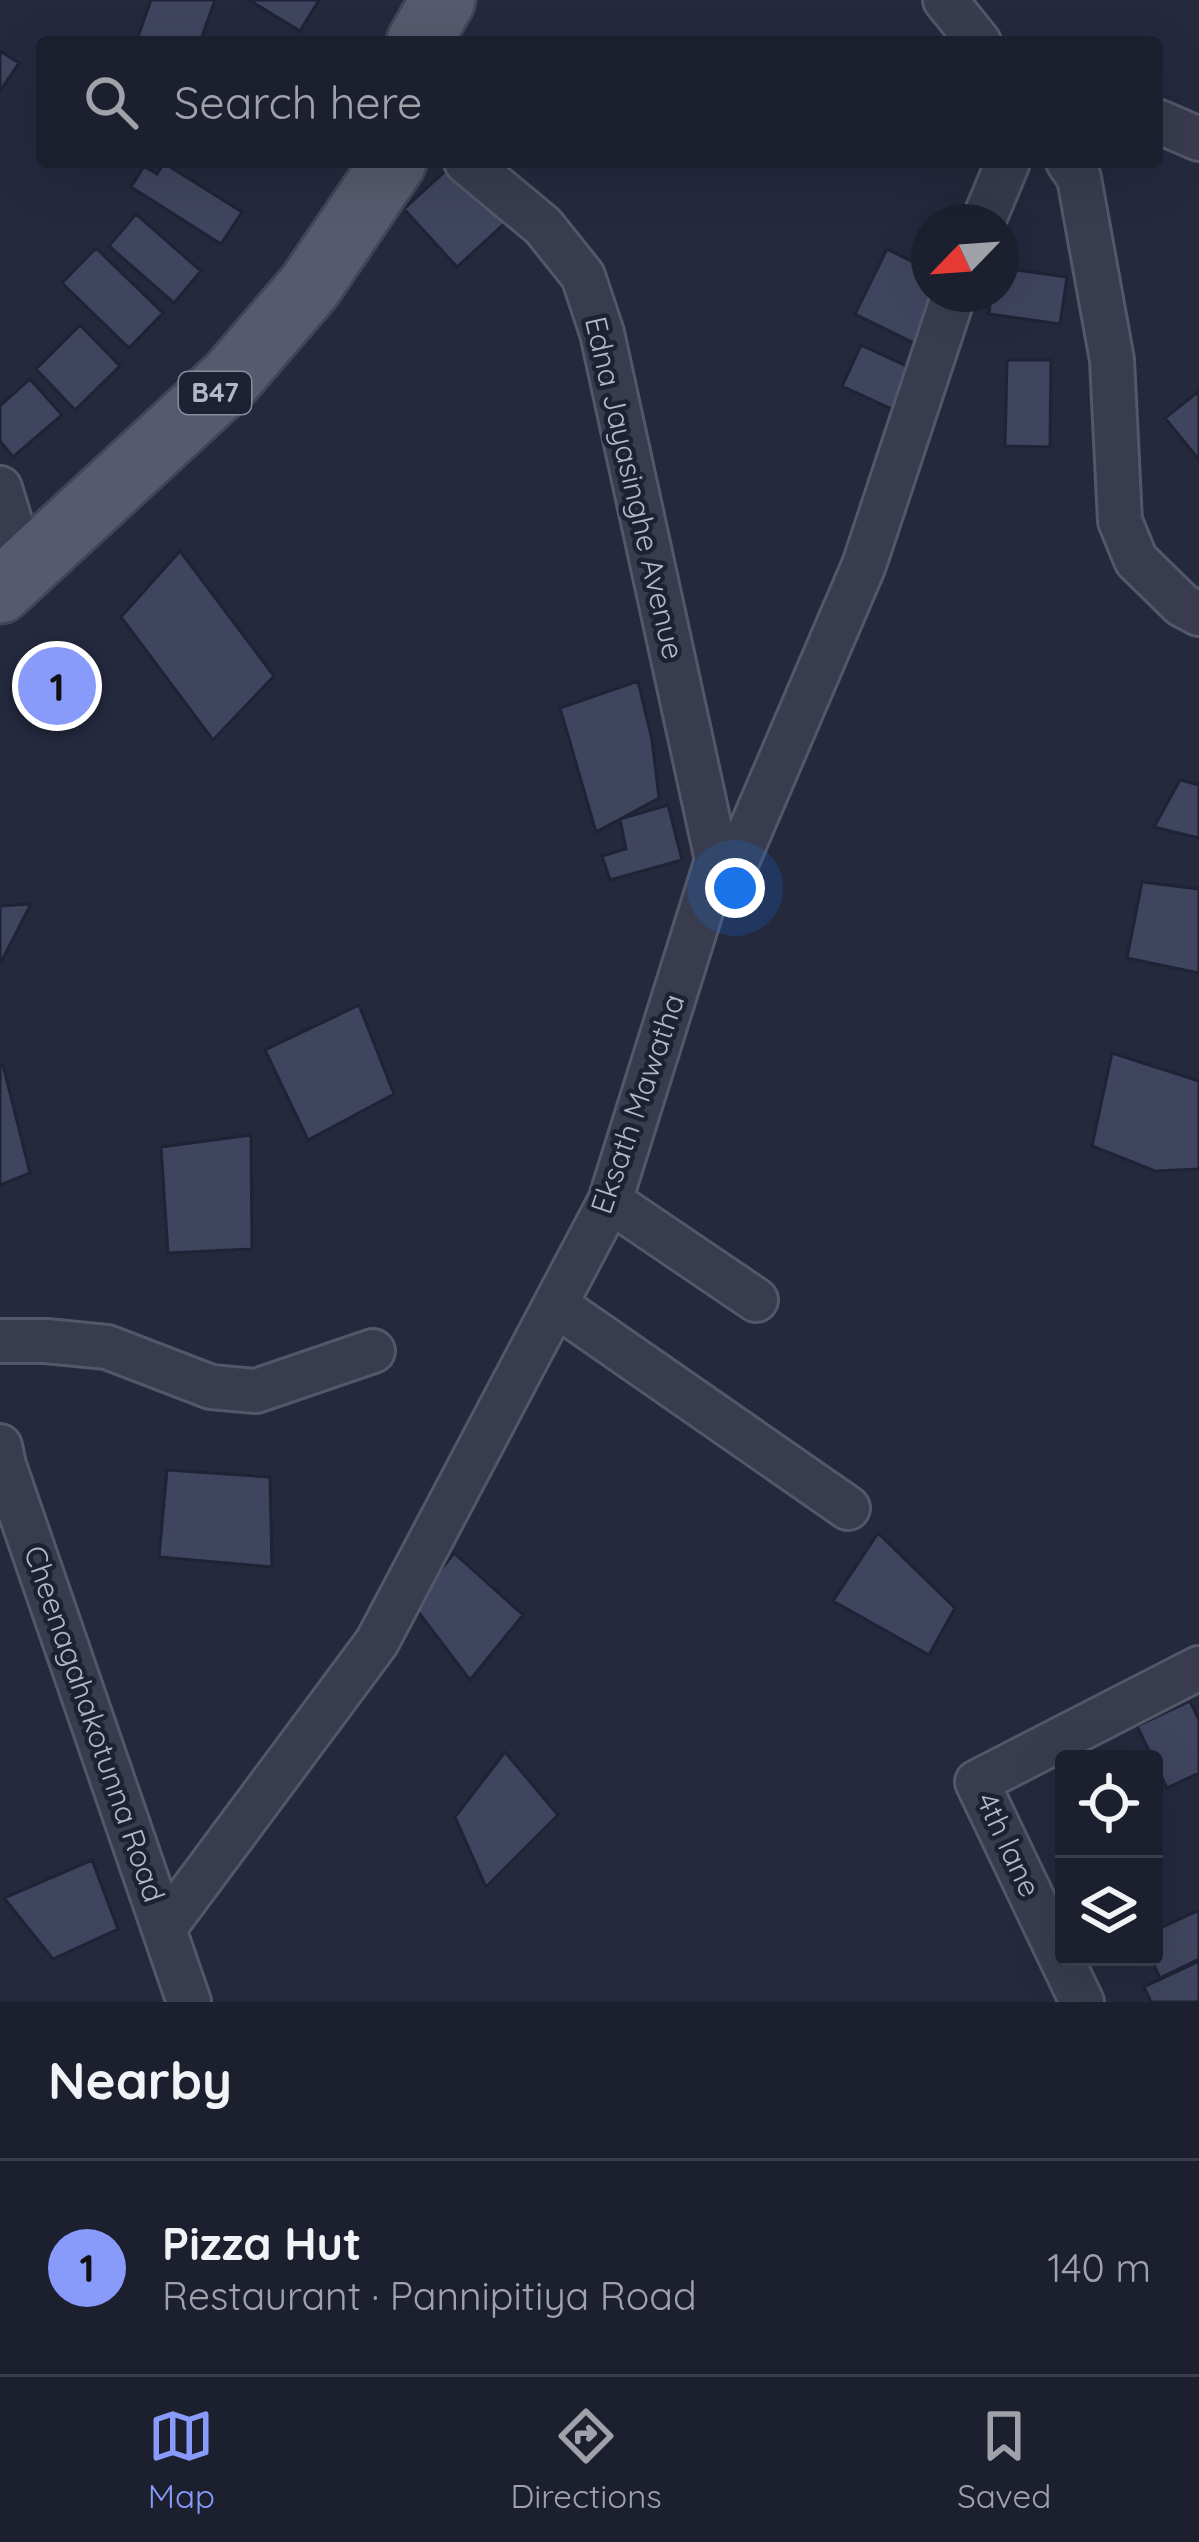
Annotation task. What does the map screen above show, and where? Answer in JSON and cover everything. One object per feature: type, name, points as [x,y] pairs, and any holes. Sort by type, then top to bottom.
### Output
[{"type":"main road","points":[[422,36],[443,0]]},
{"type":"main road","points":[[469,36],[490,0]]},
{"type":"main road","name":"B47","points":[[4,542],[129,437],[264,278],[339,168]]},
{"type":"main road","name":"B47","points":[[4,542],[231,378],[310,286],[390,168]]},
{"type":"street","points":[[945,0],[974,36]]},
{"type":"street","points":[[1163,124],[1199,139]]},
{"type":"street","name":"Edna Jayasinghe Avenue","points":[[473,168],[543,226],[583,276],[602,333],[717,860]]},
{"type":"street","points":[[990,204],[1006,168]]},
{"type":"street","points":[[1072,168],[1078,178],[1112,360],[1120,521],[1136,560],[1182,605],[1199,614]]},
{"type":"street","name":"Eksath Mawatha","points":[[165,1927],[377,1642],[610,1201],[717,860],[738,859],[863,566],[948,312]]},
{"type":"street","points":[[610,1201],[756,1300]]},
{"type":"street","points":[[556,1305],[848,1508]]},
{"type":"street","points":[[0,1341],[107,1346],[211,1387],[256,1391],[373,1352]]},
{"type":"street","name":"Cheenagahakotunna Road","points":[[1,1459],[189,2002]]},
{"type":"street","name":"4th lane","points":[[1082,2002],[977,1782],[1199,1668]]},
{"type":"building","points":[[151,0],[215,0],[202,36],[138,36]]},
{"type":"building","points":[[249,0],[319,0],[300,31]]},
{"type":"building","points":[[0,51],[19,63],[0,91]]},
{"type":"building","points":[[143,168],[157,174],[161,168],[172,168],[242,212],[221,244],[131,187]]},
{"type":"building","points":[[449,168],[457,168],[506,222],[457,267],[404,209]]},
{"type":"building","points":[[136,214],[201,271],[174,303],[109,246]]},
{"type":"building","points":[[96,248],[163,313],[129,348],[62,283]]},
{"type":"building","points":[[887,249],[911,261],[911,312],[929,312],[914,343],[855,314]]},
{"type":"building","points":[[1019,270],[1067,277],[1060,324],[989,314],[1019,312]]},
{"type":"building","points":[[80,325],[120,366],[75,410],[36,369]]},
{"type":"building","points":[[861,345],[917,371],[898,412],[842,386]]},
{"type":"building","points":[[1007,360],[1051,360],[1050,447],[1005,446]]},
{"type":"building","points":[[30,379],[62,415],[13,457],[0,441],[0,406]]},
{"type":"building","points":[[1199,391],[1199,460],[1165,418]]},
{"type":"building","points":[[180,551],[274,676],[213,740],[121,617]]},
{"type":"building","points":[[638,681],[659,798],[596,832],[560,708]]},
{"type":"building","points":[[1180,780],[1199,785],[1199,838],[1154,827]]},
{"type":"building","points":[[668,805],[682,860],[610,880],[602,856],[626,849],[620,819]]},
{"type":"building","points":[[1142,882],[1199,889],[1199,973],[1127,958]]},
{"type":"building","points":[[31,904],[0,964],[0,906]]},
{"type":"building","points":[[359,1005],[394,1094],[308,1140],[265,1050]]},
{"type":"building","points":[[1112,1053],[1199,1081],[1199,1169],[1155,1171],[1092,1146]]},
{"type":"building","points":[[0,1065],[30,1173],[0,1185]]},
{"type":"building","points":[[251,1135],[252,1249],[168,1253],[161,1147]]},
{"type":"building","points":[[167,1470],[270,1477],[272,1567],[159,1557]]},
{"type":"building","points":[[878,1533],[955,1608],[929,1655],[833,1601]]},
{"type":"building","points":[[454,1553],[523,1615],[470,1680],[413,1605]]},
{"type":"building","points":[[1190,1701],[1199,1720],[1199,1773],[1167,1788],[1163,1750],[1149,1750],[1137,1726]]},
{"type":"building","points":[[505,1752],[558,1815],[486,1887],[455,1817]]},
{"type":"building","points":[[92,1860],[118,1929],[53,1959],[4,1898]]},
{"type":"building","points":[[1199,1910],[1199,1959],[1160,1978],[1154,1966],[1163,1966],[1163,1927]]},
{"type":"building","points":[[1199,1961],[1199,2002],[1151,2002],[1144,1987]]},
{"type":"place","name":"Pizza Hut","points":[[57,686]]}]
